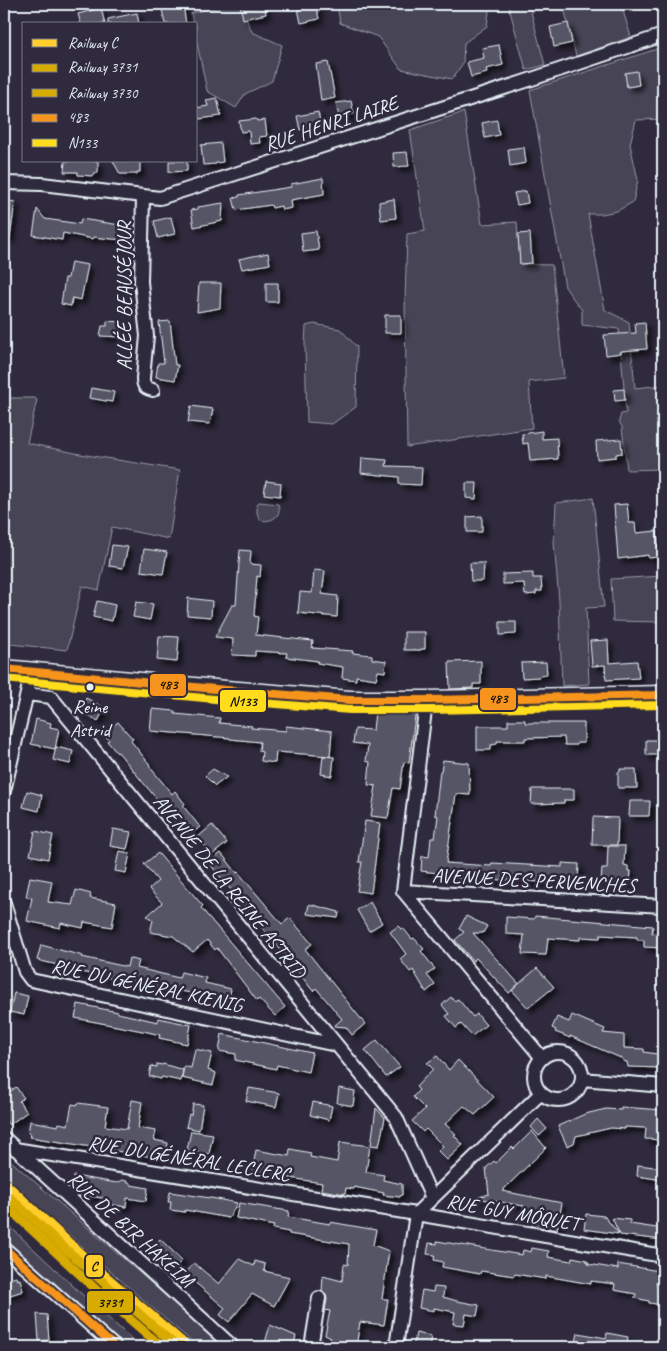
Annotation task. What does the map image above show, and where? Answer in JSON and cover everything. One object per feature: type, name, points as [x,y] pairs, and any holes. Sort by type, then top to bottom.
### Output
[{"type":"street","name":"RUE HENRI LAIRE","points":[[4,184],[42,184],[160,198],[523,82],[663,35]]},
{"type":"street","name":"ALLÉE BEAUSÉJOUR","points":[[144,196],[141,282],[147,336],[142,378],[146,388],[153,390]]},
{"type":"street","points":[[4,669],[350,700],[663,695]]},
{"type":"street","points":[[4,791],[32,672]]},
{"type":"street","name":"AVENUE DE LA REINE ASTRID","points":[[26,694],[51,697],[396,1117],[432,1198]]},
{"type":"street","points":[[428,700],[425,710],[404,891],[542,1058]]},
{"type":"street","name":"AVENUE DES PERVENCHES","points":[[404,891],[663,906]]},
{"type":"street","name":"RUE DU GÉNÉRAL KŒNIG","points":[[4,903],[25,972],[31,980],[336,1044]]},
{"type":"street","points":[[560,1052],[568,1054],[576,1060],[582,1079],[580,1087],[574,1094],[567,1099],[556,1100],[548,1098],[541,1093],[536,1085],[534,1074],[536,1066],[542,1058],[560,1052]]},
{"type":"street","points":[[582,1079],[663,1086]]},
{"type":"street","points":[[396,1347],[416,1214],[541,1093]]},
{"type":"street","name":"RUE DE BIR HAKEIM","points":[[4,1138],[233,1347]]},
{"type":"street","name":"RUE DU GÉNÉRAL LECLERC","points":[[15,1149],[357,1204]]},
{"type":"street","name":"RUE GUY MÔQUET","points":[[357,1204],[663,1256]]},
{"type":"street","points":[[6,1254],[115,1347]]},
{"type":"street","points":[[311,1347],[319,1298]]},
{"type":"shaded area","points":[[240,4],[252,32],[282,45],[272,81],[245,94],[236,108],[207,91],[198,48],[198,22],[193,22],[191,13]]},
{"type":"shaded area","points":[[337,4],[490,4],[487,26],[464,43],[463,63],[452,79],[401,69],[378,37],[340,23]]},
{"type":"shaded area","points":[[508,4],[529,4],[545,65],[526,70]]},
{"type":"shaded area","points":[[563,4],[621,4],[631,37],[576,56]]},
{"type":"shaded area","points":[[663,47],[663,119],[636,120],[630,144],[638,180],[633,202],[617,211],[588,214],[605,310],[629,322],[635,388],[663,385],[663,469],[627,470],[622,427],[619,421],[621,414],[626,413],[619,329],[582,325],[582,310],[565,287],[530,90]]},
{"type":"shaded area","points":[[464,112],[482,224],[517,222],[520,264],[552,265],[564,378],[529,382],[532,428],[407,447],[405,301],[407,234],[425,231],[410,130]]},
{"type":"shaded area","points":[[314,324],[340,329],[357,347],[356,407],[332,424],[307,422],[306,326]]},
{"type":"shaded area","points":[[4,398],[35,398],[37,400],[27,443],[80,454],[180,470],[169,539],[112,527],[99,590],[82,586],[67,650],[10,644],[7,659],[4,658]]},
{"type":"shaded area","points":[[593,498],[604,607],[586,608],[589,684],[562,686],[559,601],[554,542],[556,503]]},
{"type":"shaded area","points":[[259,502],[278,504],[279,512],[275,518],[264,521],[260,520],[257,513],[257,504]]},
{"type":"shaded area","points":[[663,576],[663,622],[613,621],[611,579]]},
{"type":"shaded area","points":[[4,1155],[225,1347],[198,1347],[149,1305],[4,1175]]},
{"type":"shaded area","points":[[4,1221],[141,1347],[124,1347],[63,1295],[4,1240]]},
{"type":"building","points":[[240,4],[264,4],[266,14],[243,19]]},
{"type":"building","points":[[297,4],[316,4],[319,19],[301,23]]},
{"type":"building","points":[[183,5],[186,22],[165,22],[162,9]]},
{"type":"building","points":[[101,8],[104,22],[80,22],[78,14]]},
{"type":"building","points":[[137,13],[139,22],[108,22],[108,19]]},
{"type":"building","points":[[568,23],[572,43],[554,47],[550,27]]},
{"type":"building","points":[[499,45],[503,65],[486,69],[487,73],[471,77],[467,62],[484,58],[482,48]]},
{"type":"building","points":[[328,62],[335,98],[321,101],[316,64]]},
{"type":"building","points":[[637,71],[639,85],[627,87],[625,73]]},
{"type":"building","points":[[217,98],[221,116],[199,119],[198,108],[208,106],[206,100]]},
{"type":"building","points":[[351,101],[354,114],[339,117],[336,103]]},
{"type":"building","points":[[318,112],[321,126],[300,130],[297,116]]},
{"type":"building","points":[[256,119],[257,121],[265,120],[267,136],[259,137],[260,143],[250,144],[249,131],[241,132],[239,121]]},
{"type":"building","points":[[497,120],[499,135],[485,138],[482,123]]},
{"type":"building","points":[[221,143],[223,162],[203,165],[201,145]]},
{"type":"building","points":[[524,147],[526,163],[510,166],[508,149]]},
{"type":"building","points":[[407,152],[409,166],[394,167],[393,153]]},
{"type":"building","points":[[65,162],[98,162],[98,173],[94,173],[94,176],[78,175],[78,172],[64,172]]},
{"type":"building","points":[[114,162],[140,162],[140,172],[137,172],[137,174],[120,174]]},
{"type":"building","points":[[169,162],[187,162],[187,171],[169,172]]},
{"type":"building","points":[[323,178],[324,194],[291,200],[292,208],[282,210],[281,206],[272,208],[271,205],[236,210],[233,198],[239,197],[239,195],[291,187],[291,184]]},
{"type":"building","points":[[526,191],[528,203],[517,205],[514,193]]},
{"type":"building","points":[[394,199],[396,218],[381,220],[379,202]]},
{"type":"building","points":[[4,200],[15,202],[10,238],[4,238]]},
{"type":"building","points":[[223,203],[222,221],[194,227],[191,210]]},
{"type":"building","points":[[37,209],[45,219],[80,224],[81,219],[133,227],[131,241],[93,237],[93,239],[63,233],[62,240],[33,235]]},
{"type":"building","points":[[171,217],[175,234],[158,238],[154,221]]},
{"type":"building","points":[[316,231],[319,250],[303,252],[301,233]]},
{"type":"building","points":[[530,233],[532,263],[520,264],[518,234]]},
{"type":"building","points":[[268,253],[270,264],[242,269],[239,259]]},
{"type":"building","points":[[71,262],[88,265],[81,300],[72,298],[71,306],[61,304],[65,278],[68,278]]},
{"type":"building","points":[[199,283],[221,283],[220,308],[197,312]]},
{"type":"building","points":[[266,283],[278,283],[278,302],[266,302]]},
{"type":"building","points":[[385,315],[401,315],[401,333],[385,333]]},
{"type":"building","points":[[107,321],[122,322],[121,337],[100,336],[102,326],[107,326]]},
{"type":"building","points":[[170,321],[175,365],[178,365],[175,380],[156,377],[158,363],[164,363],[159,322]]},
{"type":"building","points":[[645,322],[647,349],[621,351],[621,353],[606,355],[604,335],[636,333],[635,323]]},
{"type":"building","points":[[91,388],[114,392],[112,402],[89,398]]},
{"type":"building","points":[[624,389],[625,400],[615,401],[614,390]]},
{"type":"building","points":[[191,406],[213,409],[210,424],[188,422]]},
{"type":"building","points":[[542,431],[542,439],[557,438],[558,459],[530,461],[528,443],[523,444],[522,434]]},
{"type":"building","points":[[621,439],[622,453],[616,454],[616,457],[597,459],[596,441]]},
{"type":"building","points":[[362,458],[387,460],[386,466],[422,467],[421,485],[399,484],[399,477],[361,473]]},
{"type":"building","points":[[266,481],[281,483],[280,496],[264,494]]},
{"type":"building","points":[[466,483],[477,483],[476,499],[466,498]]},
{"type":"building","points":[[627,504],[629,523],[635,523],[636,533],[657,531],[659,557],[648,558],[648,555],[618,559],[614,505]]},
{"type":"building","points":[[482,516],[482,532],[467,532],[467,517]]},
{"type":"building","points":[[112,545],[128,547],[123,568],[109,566]]},
{"type":"building","points":[[144,549],[167,552],[163,574],[141,571]]},
{"type":"building","points":[[240,550],[251,551],[250,564],[261,565],[260,577],[257,576],[254,616],[258,617],[256,635],[313,641],[312,648],[353,651],[352,653],[372,655],[372,659],[386,661],[385,672],[378,671],[376,679],[356,676],[356,680],[342,678],[343,667],[317,663],[318,661],[286,657],[287,653],[255,651],[255,656],[232,655],[233,639],[215,637],[232,605],[236,605]]},
{"type":"building","points":[[470,563],[484,563],[483,581],[471,581]]},
{"type":"building","points":[[314,570],[325,571],[322,594],[338,596],[337,617],[298,613],[300,592],[312,593]]},
{"type":"building","points":[[533,573],[533,578],[541,578],[542,591],[536,591],[536,594],[525,595],[524,583],[503,584],[503,574]]},
{"type":"building","points":[[188,598],[212,601],[211,617],[187,615]]},
{"type":"building","points":[[97,601],[115,605],[112,621],[93,617]]},
{"type":"building","points":[[136,602],[153,604],[150,620],[133,617]]},
{"type":"building","points":[[500,622],[516,622],[516,634],[500,635]]},
{"type":"building","points":[[404,632],[425,632],[425,649],[404,650]]},
{"type":"building","points":[[159,636],[179,637],[177,662],[157,660]]},
{"type":"building","points":[[608,640],[609,663],[637,661],[639,678],[606,680],[605,665],[592,666],[590,641]]},
{"type":"building","points":[[481,661],[481,684],[473,684],[473,688],[450,689],[449,662]]},
{"type":"building","points":[[546,662],[547,675],[522,678],[521,663]]},
{"type":"building","points":[[86,698],[105,708],[98,721],[80,711]]},
{"type":"building","points":[[152,709],[175,711],[175,714],[220,718],[219,723],[252,726],[251,728],[286,731],[286,726],[332,731],[330,756],[276,752],[275,763],[261,761],[260,742],[150,731]]},
{"type":"building","points":[[411,711],[415,716],[409,763],[404,762],[400,789],[393,788],[388,818],[371,816],[376,786],[368,785],[370,762],[366,761],[368,745],[353,743],[355,729],[373,730],[375,712]]},
{"type":"building","points":[[36,719],[51,723],[50,727],[59,729],[55,749],[31,744]]},
{"type":"building","points":[[508,720],[525,720],[525,723],[584,723],[584,743],[565,745],[564,737],[525,738],[525,741],[497,741],[497,744],[491,745],[491,750],[477,750],[477,726],[508,726]]},
{"type":"building","points":[[118,722],[133,739],[131,741],[149,766],[172,794],[175,791],[185,804],[183,806],[200,827],[188,837],[107,741],[109,740],[103,734]]},
{"type":"building","points":[[646,740],[658,740],[658,755],[646,755]]},
{"type":"building","points":[[56,747],[73,751],[70,764],[53,760]]},
{"type":"building","points":[[323,756],[334,757],[332,776],[321,774]]},
{"type":"building","points":[[443,760],[469,763],[470,795],[456,794],[446,863],[491,866],[492,863],[562,867],[562,863],[579,864],[578,881],[542,879],[542,882],[483,879],[483,881],[471,881],[471,879],[447,878],[447,874],[421,871],[422,856],[429,857],[431,838],[435,838],[438,816],[435,815]]},
{"type":"building","points":[[213,769],[227,777],[215,786],[205,776]]},
{"type":"building","points":[[620,769],[636,769],[637,788],[618,788],[618,772],[620,772]]},
{"type":"building","points":[[532,789],[574,789],[574,800],[564,800],[564,803],[531,804]]},
{"type":"building","points":[[27,791],[42,795],[39,811],[23,807]]},
{"type":"building","points":[[630,801],[650,801],[649,816],[629,816]]},
{"type":"building","points":[[593,817],[618,818],[617,845],[592,845]]},
{"type":"building","points":[[365,821],[380,823],[371,893],[357,891],[362,862],[359,862]]},
{"type":"building","points":[[212,825],[227,843],[212,855],[198,837]]},
{"type":"building","points":[[113,829],[131,832],[127,849],[110,846]]},
{"type":"building","points":[[35,831],[53,835],[48,859],[30,855]]},
{"type":"building","points":[[608,846],[625,846],[624,865],[628,866],[628,871],[631,871],[630,883],[601,881],[602,869],[607,869]]},
{"type":"building","points":[[119,851],[130,853],[126,873],[115,871]]},
{"type":"building","points":[[158,853],[203,906],[201,908],[285,1007],[275,1016],[259,999],[257,1001],[217,948],[215,950],[207,940],[193,952],[173,936],[150,932],[153,920],[147,916],[162,903],[149,889],[158,881],[144,864]]},
{"type":"building","points":[[221,853],[282,924],[290,918],[312,944],[305,949],[365,1024],[352,1035],[346,1027],[334,1026],[342,1019],[316,988],[313,991],[209,863]]},
{"type":"building","points":[[30,877],[52,881],[48,902],[72,905],[76,890],[91,894],[90,898],[116,903],[112,927],[84,922],[83,928],[61,923],[60,928],[27,921],[32,898],[26,897]]},
{"type":"building","points":[[370,902],[382,923],[369,931],[357,910]]},
{"type":"building","points":[[309,904],[339,912],[338,918],[307,914]]},
{"type":"building","points":[[466,916],[487,926],[483,933],[473,933],[519,984],[509,993],[476,958],[473,961],[455,940],[464,932],[459,929]]},
{"type":"building","points":[[535,916],[653,926],[652,933],[663,934],[663,948],[644,947],[644,940],[637,940],[637,937],[600,935],[600,938],[580,937],[580,940],[548,938],[546,955],[522,954],[524,935],[506,934],[506,917],[534,919]]},
{"type":"building","points":[[398,926],[401,929],[403,928],[424,949],[421,951],[435,969],[427,975],[435,985],[426,992],[413,970],[410,972],[400,959],[406,954],[390,932]]},
{"type":"building","points":[[41,945],[127,967],[129,958],[139,961],[137,968],[179,978],[181,972],[206,978],[205,983],[231,989],[228,1003],[209,999],[210,997],[161,987],[160,991],[66,969],[66,967],[37,960]]},
{"type":"building","points":[[537,968],[554,987],[528,1008],[512,990]]},
{"type":"building","points":[[14,993],[28,996],[24,1015],[10,1012]]},
{"type":"building","points":[[451,997],[454,1001],[458,999],[473,1017],[477,1014],[486,1025],[472,1036],[461,1024],[456,1028],[446,1016],[449,1014],[442,1005]]},
{"type":"building","points":[[78,1004],[158,1022],[158,1018],[191,1025],[187,1044],[159,1038],[160,1035],[148,1032],[75,1018]]},
{"type":"building","points":[[572,1015],[605,1029],[603,1033],[624,1035],[624,1048],[644,1049],[644,1052],[663,1055],[663,1068],[628,1067],[627,1062],[623,1061],[623,1059],[570,1036],[570,1038],[555,1032],[556,1030],[552,1028],[557,1017],[569,1022]]},
{"type":"building","points":[[222,1034],[312,1053],[308,1072],[277,1065],[276,1069],[235,1060],[236,1054],[219,1051]]},
{"type":"building","points":[[377,1040],[400,1067],[386,1077],[365,1050]]},
{"type":"building","points":[[195,1049],[212,1053],[208,1070],[216,1073],[213,1085],[182,1078],[184,1066],[191,1068]]},
{"type":"building","points":[[437,1056],[449,1070],[458,1060],[494,1097],[475,1115],[464,1106],[445,1124],[456,1134],[454,1135],[463,1145],[447,1160],[438,1151],[443,1146],[426,1129],[423,1132],[412,1121],[425,1109],[413,1097],[419,1090],[416,1087],[433,1069],[427,1063]]},
{"type":"building","points":[[157,1064],[183,1070],[181,1081],[149,1076],[151,1066],[157,1067]]},
{"type":"building","points":[[16,1087],[24,1098],[19,1101],[27,1112],[9,1125],[4,1118],[4,1096]]},
{"type":"building","points":[[249,1088],[279,1093],[276,1107],[246,1101]]},
{"type":"building","points":[[339,1088],[355,1091],[353,1106],[337,1103]]},
{"type":"building","points":[[132,1100],[142,1102],[138,1128],[156,1131],[154,1140],[168,1143],[165,1159],[30,1137],[31,1134],[28,1133],[30,1121],[58,1126],[59,1123],[68,1125],[72,1104],[77,1105],[78,1103],[108,1107],[105,1126],[127,1129]]},
{"type":"building","points":[[313,1102],[332,1106],[329,1120],[310,1115]]},
{"type":"building","points":[[193,1104],[203,1105],[199,1130],[186,1127]]},
{"type":"building","points":[[621,1107],[663,1110],[663,1140],[645,1139],[646,1128],[625,1127],[625,1129],[611,1128],[576,1136],[574,1143],[567,1146],[558,1126],[585,1114],[606,1109],[621,1110]]},
{"type":"building","points":[[376,1108],[385,1118],[379,1146],[371,1145]]},
{"type":"building","points":[[538,1119],[547,1129],[539,1136],[531,1127]]},
{"type":"building","points":[[191,1131],[213,1134],[209,1154],[187,1150]]},
{"type":"building","points":[[532,1131],[546,1148],[502,1191],[562,1203],[557,1230],[532,1226],[533,1221],[521,1219],[524,1206],[476,1198],[489,1194],[486,1168],[494,1161],[496,1163],[512,1147],[514,1149]]},
{"type":"building","points":[[340,1142],[370,1146],[366,1172],[384,1175],[383,1180],[402,1184],[402,1195],[400,1197],[383,1195],[384,1193],[354,1187],[354,1189],[346,1188],[345,1194],[321,1190],[322,1183],[252,1172],[256,1150],[289,1156],[290,1149],[311,1153],[310,1157],[337,1162]]},
{"type":"building","points":[[638,1165],[663,1168],[663,1180],[637,1176]]},
{"type":"building","points":[[74,1176],[117,1183],[123,1180],[131,1185],[148,1188],[146,1201],[127,1198],[126,1207],[107,1204],[110,1199],[79,1195],[72,1189]]},
{"type":"building","points":[[170,1192],[237,1203],[229,1218],[185,1210],[185,1212],[170,1210],[171,1202],[168,1202]]},
{"type":"building","points":[[239,1203],[289,1211],[288,1217],[376,1230],[373,1245],[389,1251],[382,1299],[388,1299],[384,1325],[360,1322],[356,1347],[326,1347],[331,1338],[325,1335],[330,1311],[325,1310],[327,1299],[322,1291],[323,1276],[342,1281],[344,1264],[348,1265],[349,1244],[289,1234],[289,1232],[273,1229],[274,1226],[236,1218]]},
{"type":"building","points":[[586,1214],[604,1216],[619,1234],[584,1229]]},
{"type":"building","points":[[612,1218],[630,1220],[630,1224],[663,1229],[663,1240],[620,1235]]},
{"type":"building","points":[[160,1239],[182,1260],[173,1271],[150,1250]]},
{"type":"building","points":[[437,1241],[522,1255],[523,1250],[531,1252],[532,1248],[549,1251],[548,1257],[571,1261],[572,1257],[587,1260],[588,1264],[618,1269],[618,1264],[659,1271],[656,1285],[663,1286],[663,1305],[635,1298],[636,1294],[614,1290],[615,1284],[591,1281],[591,1284],[546,1276],[546,1279],[481,1271],[480,1274],[442,1267],[443,1262],[434,1260],[435,1255],[427,1254],[429,1243],[437,1244]]},
{"type":"building","points":[[239,1259],[254,1266],[255,1261],[265,1264],[264,1271],[290,1277],[274,1306],[252,1294],[229,1322],[220,1315],[225,1308],[185,1274],[194,1263],[219,1284]]},
{"type":"building","points":[[16,1277],[17,1280],[20,1279],[23,1291],[4,1297],[4,1281]]},
{"type":"building","points":[[434,1287],[444,1288],[443,1297],[479,1305],[477,1316],[466,1314],[464,1325],[453,1324],[455,1312],[434,1308],[434,1311],[419,1308],[422,1290],[433,1292]]},
{"type":"building","points":[[37,1314],[47,1315],[49,1340],[39,1341]]},
{"type":"building","points":[[270,1325],[296,1336],[293,1347],[278,1347],[265,1343]]},
{"type":"building","points":[[416,1333],[431,1336],[429,1347],[413,1347]]},
{"type":"building","points":[[578,1333],[606,1338],[607,1333],[628,1337],[626,1347],[575,1347]]},
{"type":"rail line","name":"C","points":[[4,1182],[94,1266],[188,1347]]},
{"type":"rail line","name":"3730","points":[[4,1192],[177,1347]]},
{"type":"rail line","name":"3731","points":[[4,1204],[101,1294],[162,1347]]},
{"type":"transit line","name":"483","points":[[4,669],[350,700],[663,695]]},
{"type":"transit line","name":"N133","points":[[4,679],[350,710],[663,705]]},
{"type":"transit line","name":"483","points":[[4,1248],[115,1347]]},
{"type":"place","name":"Reine Astrid","points":[[90,687]]}]
